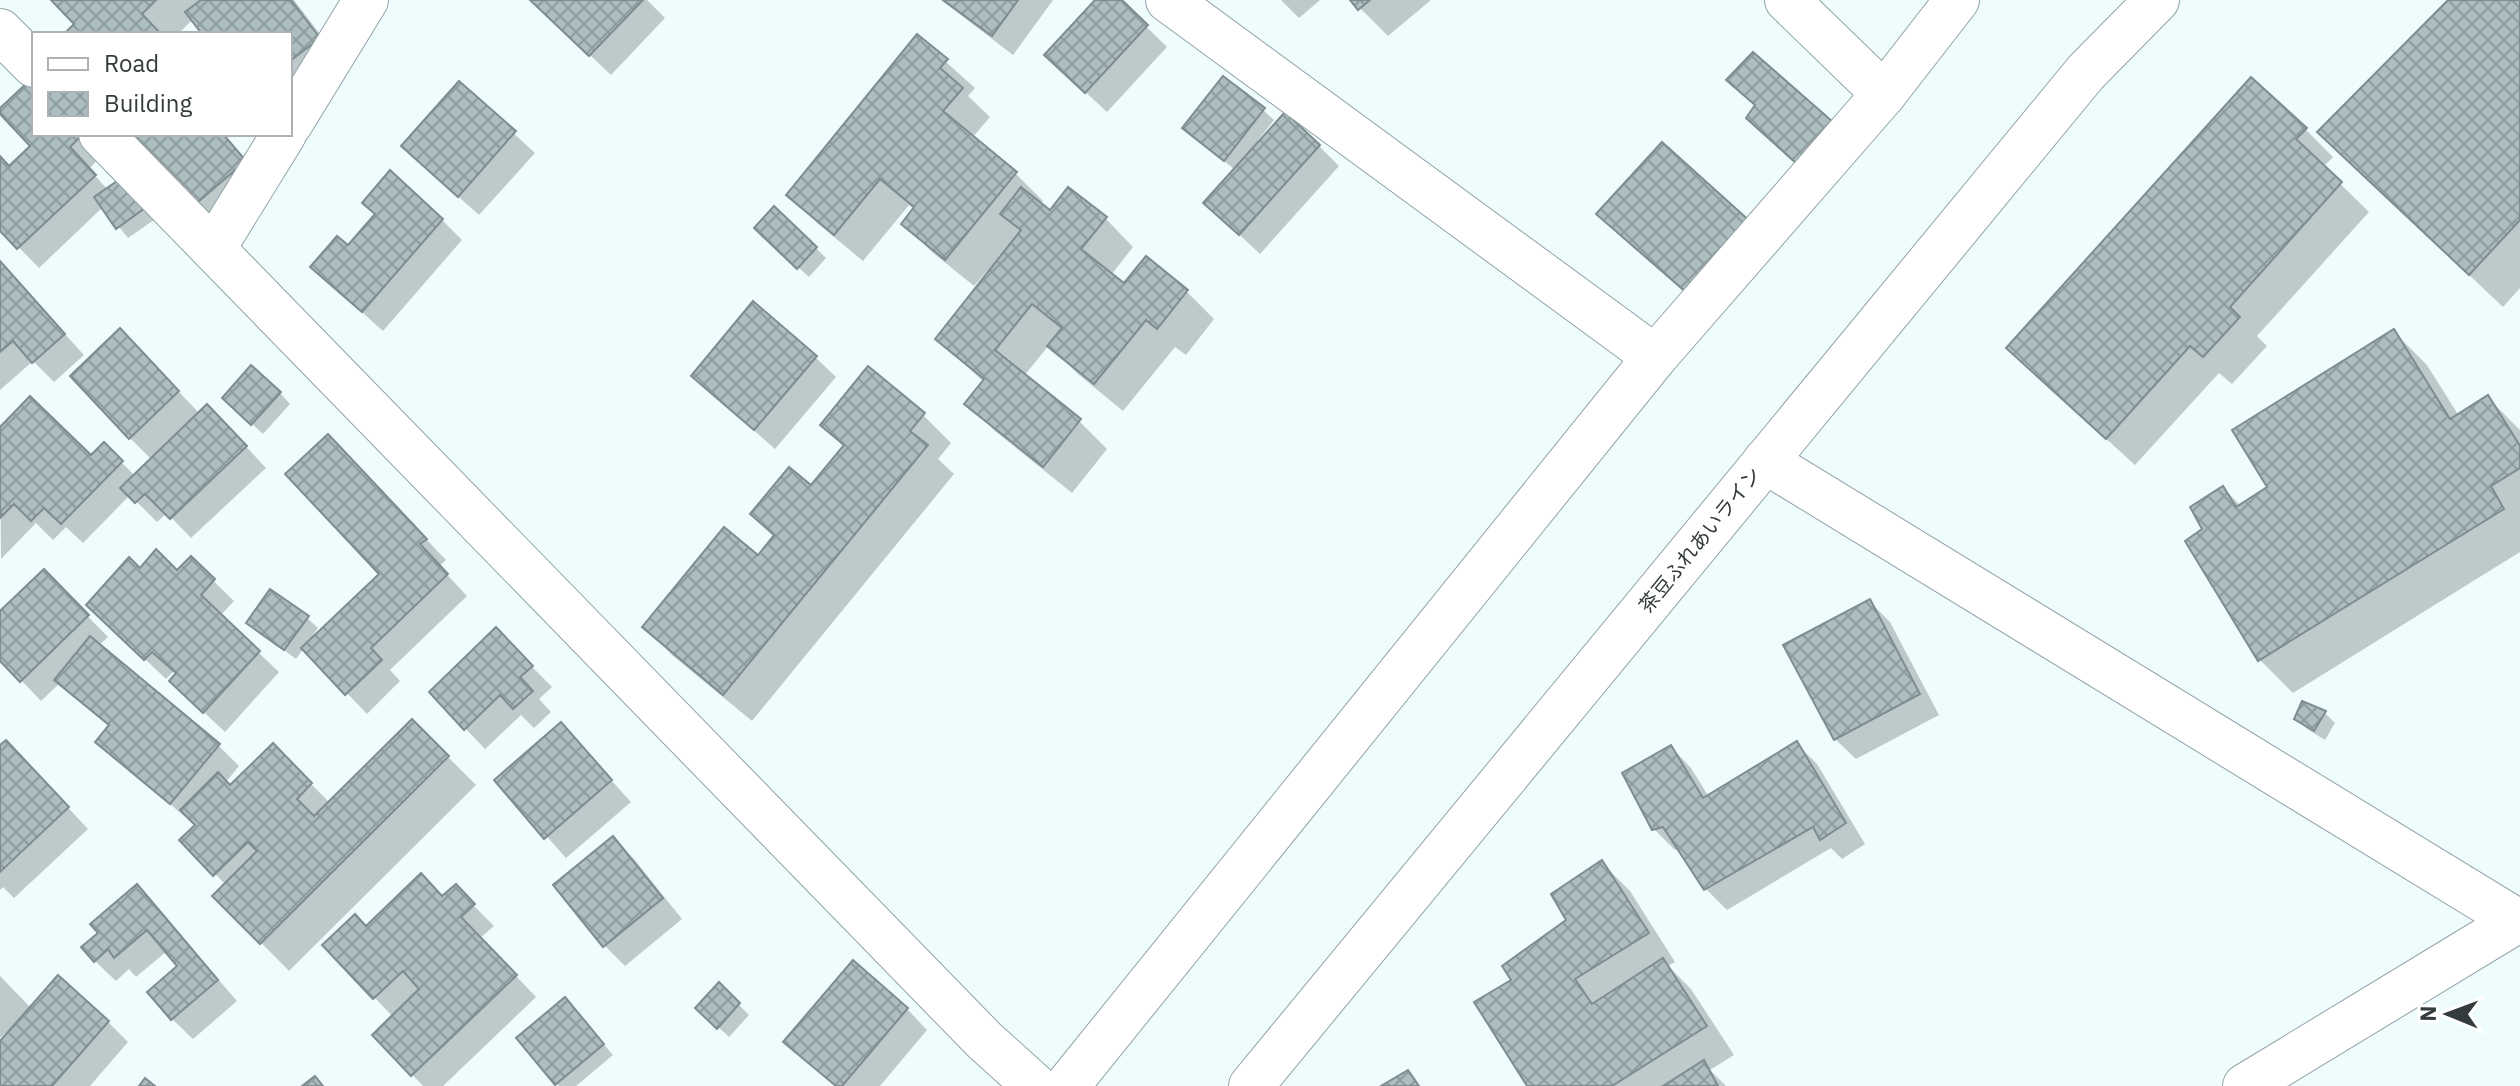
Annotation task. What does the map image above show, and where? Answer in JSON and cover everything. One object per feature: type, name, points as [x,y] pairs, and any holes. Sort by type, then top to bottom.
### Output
[{"type":"street","points":[[292,121],[366,0]]},
{"type":"street","points":[[1168,0],[1655,357]]},
{"type":"street","points":[[1787,0],[1884,94]]},
{"type":"street","points":[[1067,1086],[1655,357],[1884,94],[1957,0]]},
{"type":"street","name":"茶豆ふれあいライン","points":[[1251,1086],[2086,72],[2157,0]]},
{"type":"street","points":[[0,31],[32,63]]},
{"type":"street","points":[[103,136],[984,1040],[1035,1086]]},
{"type":"street","points":[[213,249],[283,136]]},
{"type":"street","points":[[1765,461],[2518,920],[2245,1086]]},
{"type":"building","points":[[51,0],[156,0],[142,14],[159,32],[66,32],[74,24]]},
{"type":"building","points":[[201,0],[291,0],[320,38],[292,59],[292,32],[200,32],[185,12]]},
{"type":"building","points":[[530,0],[643,0],[589,56]]},
{"type":"building","points":[[943,0],[1018,0],[992,36]]},
{"type":"building","points":[[1095,0],[1122,0],[1148,25],[1085,93],[1044,55]]},
{"type":"building","points":[[1350,0],[1370,0],[1358,10]]},
{"type":"building","points":[[2448,0],[2520,0],[2520,220],[2469,275],[2317,132]]},
{"type":"building","points":[[917,34],[948,59],[940,68],[963,88],[943,111],[1017,172],[945,260],[901,224],[914,207],[880,179],[834,235],[786,195]]},
{"type":"building","points":[[1753,52],[1833,122],[1797,164],[1746,118],[1755,105],[1726,80]]},
{"type":"building","points":[[1223,76],[1265,108],[1224,161],[1182,128]]},
{"type":"building","points":[[2251,77],[2307,128],[2296,139],[2342,182],[2230,307],[2240,317],[2203,357],[2190,346],[2106,439],[2006,348]]},
{"type":"building","points":[[459,81],[516,131],[458,197],[401,146]]},
{"type":"building","points":[[28,82],[32,86],[32,136],[79,136],[70,147],[96,175],[17,249],[0,231],[0,156],[9,166],[30,146],[0,114],[0,108]]},
{"type":"building","points":[[1285,112],[1320,145],[1239,235],[1203,203]]},
{"type":"building","points":[[132,136],[225,136],[246,161],[192,207]]},
{"type":"building","points":[[1662,142],[1752,223],[1687,293],[1596,214]]},
{"type":"building","points":[[390,170],[443,219],[362,312],[310,267],[337,236],[348,245],[375,214],[362,203]]},
{"type":"building","points":[[123,177],[145,208],[116,229],[94,197]]},
{"type":"building","points":[[1021,187],[1050,210],[1068,187],[1107,217],[1081,249],[1124,283],[1146,256],[1188,290],[1157,329],[1146,320],[1094,384],[1047,346],[1062,328],[1032,304],[995,350],[1081,419],[1043,467],[964,404],[984,379],[935,339],[1021,230],[1000,214]]},
{"type":"building","points":[[774,206],[817,247],[797,269],[754,228]]},
{"type":"building","points":[[0,261],[65,334],[32,363],[13,341],[0,352]]},
{"type":"building","points":[[753,301],[817,356],[754,430],[691,376]]},
{"type":"building","points":[[120,328],[179,391],[129,439],[70,376]]},
{"type":"building","points":[[2394,329],[2450,419],[2488,395],[2520,446],[2520,468],[2491,486],[2504,509],[2258,661],[2185,541],[2202,529],[2190,507],[2223,486],[2236,507],[2267,487],[2232,430]]},
{"type":"building","points":[[251,365],[281,392],[251,425],[222,398]]},
{"type":"building","points":[[868,366],[925,413],[910,431],[928,445],[723,695],[642,627],[724,527],[758,555],[774,535],[750,514],[789,467],[811,485],[844,445],[820,425]]},
{"type":"building","points":[[30,396],[91,455],[104,442],[123,461],[61,524],[44,508],[31,521],[14,504],[0,518],[0,427]]},
{"type":"building","points":[[207,404],[247,446],[170,519],[145,494],[135,503],[120,488]]},
{"type":"building","points":[[328,434],[427,539],[420,544],[448,574],[371,648],[382,660],[345,695],[301,648],[379,574],[285,474]]},
{"type":"building","points":[[156,549],[177,570],[191,556],[215,579],[201,595],[260,651],[203,713],[169,681],[176,673],[152,652],[144,660],[86,605],[129,557],[140,568]]},
{"type":"building","points":[[44,569],[89,615],[20,682],[0,661],[0,611]]},
{"type":"building","points":[[270,589],[309,616],[284,650],[246,623]]},
{"type":"building","points":[[1870,599],[1920,694],[1834,740],[1783,645]]},
{"type":"building","points":[[496,627],[533,666],[520,677],[533,691],[513,709],[500,695],[464,730],[429,692]]},
{"type":"building","points":[[90,636],[220,744],[170,804],[95,742],[109,725],[54,680]]},
{"type":"building","points":[[2302,701],[2326,711],[2314,731],[2294,719]]},
{"type":"building","points":[[412,719],[449,756],[260,944],[212,896],[257,851],[248,842],[213,876],[179,840],[195,825],[180,810],[218,772],[230,785],[273,743],[312,783],[297,799],[314,816]]},
{"type":"building","points":[[561,722],[612,780],[544,839],[494,780]]},
{"type":"building","points":[[6,740],[69,807],[0,872],[0,745]]},
{"type":"building","points":[[1797,741],[1846,823],[1820,840],[1813,827],[1704,890],[1663,827],[1652,830],[1622,773],[1671,745],[1703,798]]},
{"type":"building","points":[[613,836],[663,898],[603,947],[553,885]]},
{"type":"building","points":[[1602,860],[1649,933],[1575,979],[1592,1004],[1663,958],[1707,1026],[1612,1086],[1527,1086],[1474,1002],[1511,980],[1502,966],[1566,920],[1551,894]]},
{"type":"building","points":[[421,873],[442,896],[456,884],[475,904],[461,917],[517,975],[411,1076],[372,1035],[419,989],[403,971],[373,999],[322,945],[355,914],[366,926]]},
{"type":"building","points":[[137,884],[218,980],[171,1020],[147,992],[177,966],[147,930],[114,958],[108,949],[94,962],[81,947],[98,933],[90,924]]},
{"type":"building","points":[[853,960],[908,1008],[842,1086],[836,1086],[783,1042]]},
{"type":"building","points":[[58,975],[109,1021],[52,1086],[0,1086],[0,1041]]},
{"type":"building","points":[[719,982],[740,1003],[717,1029],[695,1008]]},
{"type":"building","points":[[565,997],[604,1044],[555,1085],[516,1038]]},
{"type":"building","points":[[1704,1060],[1718,1086],[1663,1086]]},
{"type":"building","points":[[1408,1070],[1419,1086],[1381,1086]]},
{"type":"building","points":[[315,1076],[323,1086],[302,1086]]},
{"type":"building","points":[[145,1078],[155,1086],[139,1086]]}]
